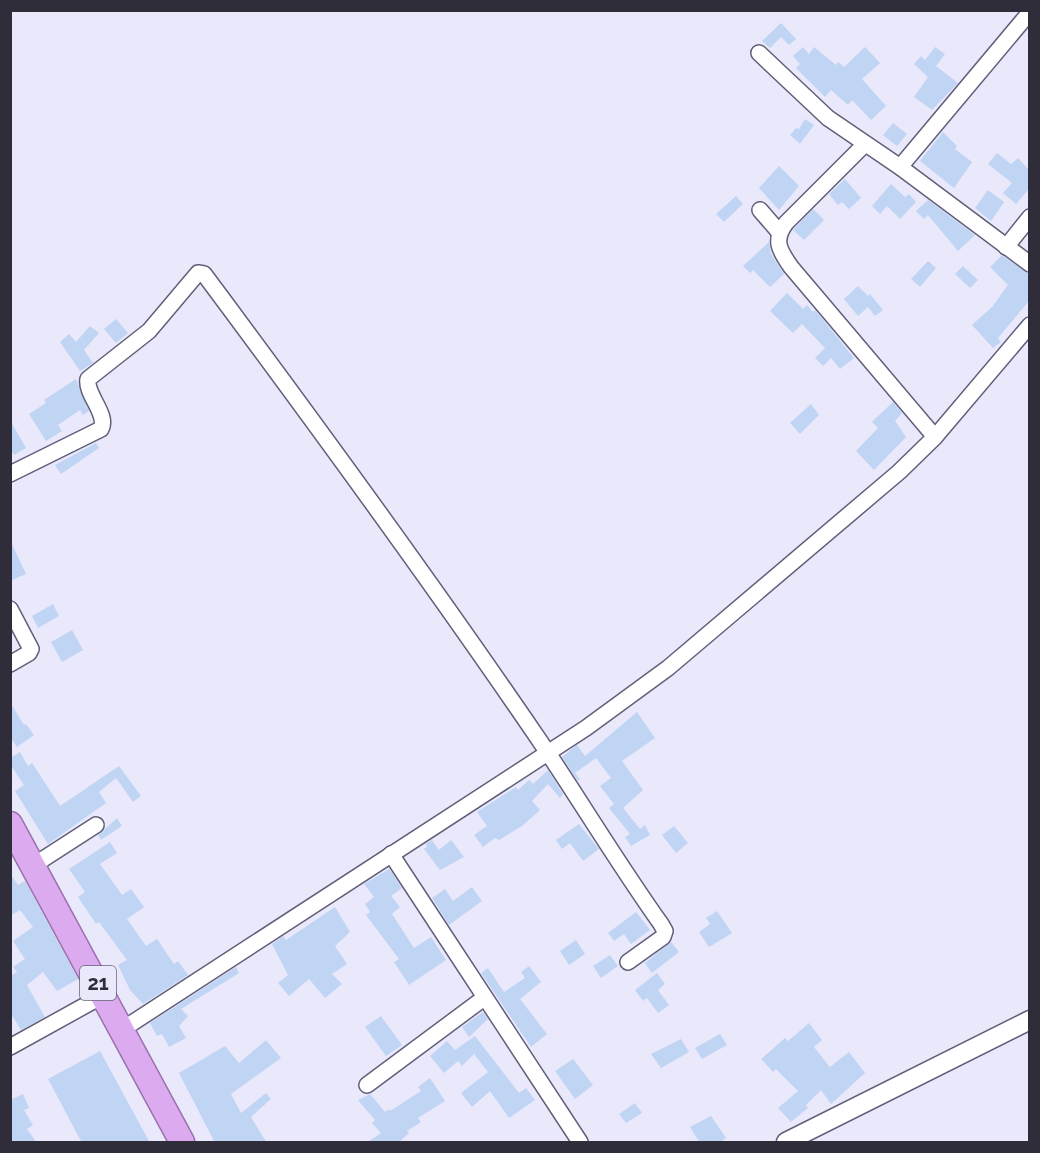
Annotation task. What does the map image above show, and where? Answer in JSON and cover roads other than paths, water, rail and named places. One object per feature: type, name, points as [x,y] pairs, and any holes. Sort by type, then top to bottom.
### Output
[{"type":"highway","name":"21","points":[[10,824],[123,1029],[182,1143]]},
{"type":"street","points":[[900,167],[1029,12]]},
{"type":"street","points":[[759,53],[821,111],[1029,264]]},
{"type":"street","points":[[779,232],[865,144]]},
{"type":"street","points":[[760,210],[779,232],[779,247],[791,267],[935,437]]},
{"type":"street","points":[[1006,246],[1029,217]]},
{"type":"street","points":[[10,474],[101,429],[103,421],[87,385],[88,378],[148,331],[201,272],[247,329],[547,752],[665,931],[663,936],[628,962]]},
{"type":"street","points":[[123,1029],[547,752],[668,668],[900,472],[935,437],[1029,326]]},
{"type":"street","points":[[10,609],[31,649],[29,653],[10,664]]},
{"type":"street","points":[[34,865],[96,825]]},
{"type":"street","points":[[391,854],[580,1143]]},
{"type":"street","points":[[10,1047],[104,995]]},
{"type":"street","points":[[367,1085],[484,998]]},
{"type":"street","points":[[786,1143],[1029,1020]]}]
